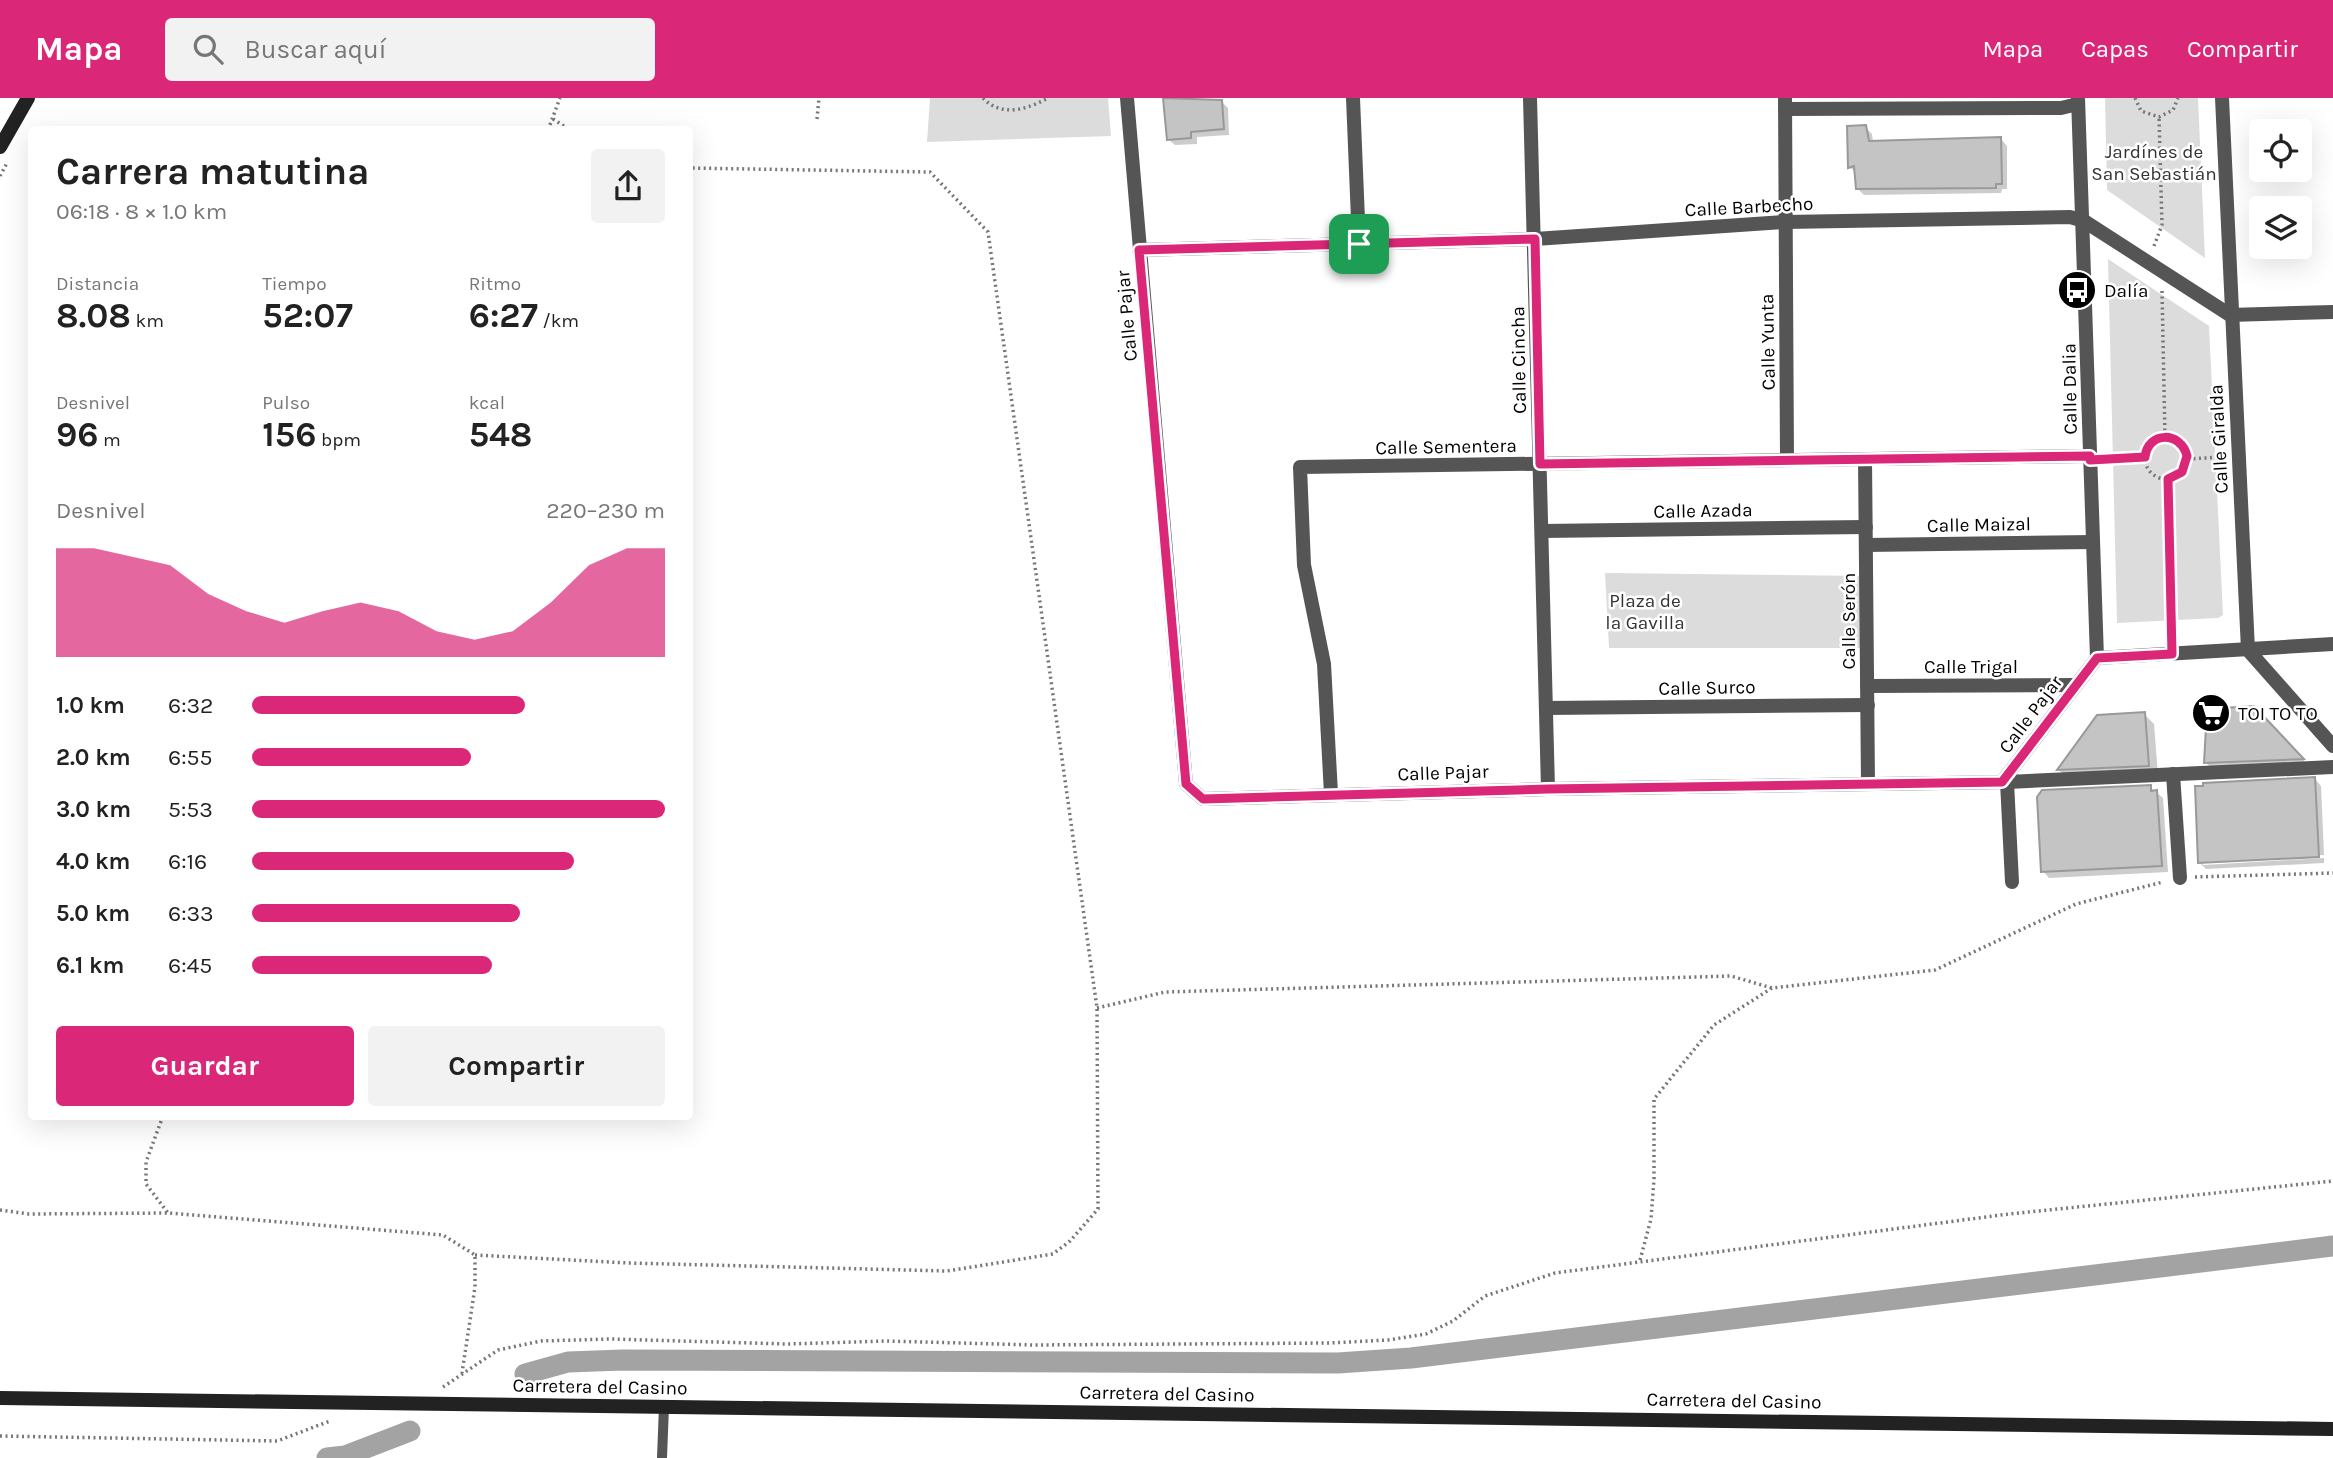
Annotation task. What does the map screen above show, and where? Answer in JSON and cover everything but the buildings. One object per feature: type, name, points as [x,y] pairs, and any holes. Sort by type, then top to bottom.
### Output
[{"type":"street","points":[[0,147],[28,98]]},
{"type":"street","name":"Calle Pajar","points":[[1127,98],[1186,784],[1203,799],[1548,789],[2004,782],[2097,658]]},
{"type":"street","points":[[1353,98],[1359,244]]},
{"type":"street","name":"Calle Cincha","points":[[1530,98],[1548,789]]},
{"type":"street","name":"Calle Giralda","points":[[2222,98],[2230,315],[2248,650]]},
{"type":"street","points":[[1785,103],[1945,103],[2061,108],[2078,101]]},
{"type":"street","name":"Calle Dalia","points":[[2078,101],[2097,658]]},
{"type":"street","name":"Calle Yunta","points":[[1785,103],[1787,460]]},
{"type":"street","name":"Calle Barbecho","points":[[1139,250],[1535,239],[1784,222],[2070,217],[2084,221],[2230,315]]},
{"type":"street","points":[[2230,315],[2333,312]]},
{"type":"street","name":"Calle Sementera","points":[[1331,794],[1324,664],[1304,565],[1300,467],[2090,458]]},
{"type":"street","name":"Calle Serón","points":[[1866,459],[1868,783]]},
{"type":"street","name":"Calle Azada","points":[[1542,531],[1866,527]]},
{"type":"street","name":"Calle Maizal","points":[[1866,545],[2093,542]]},
{"type":"street","points":[[2097,658],[2333,644]]},
{"type":"street","points":[[2248,650],[2333,746]]},
{"type":"street","name":"Calle Trigal","points":[[1867,685],[2076,685]]},
{"type":"street","name":"Calle Surco","points":[[1546,708],[1868,705]]},
{"type":"street","points":[[2012,882],[2004,782],[2333,767]]},
{"type":"street","points":[[2173,774],[2180,878]]},
{"type":"street","name":"Carretera del Casino","points":[[0,1398],[2333,1429]]},
{"type":"lane","points":[[662,1458],[664,1406]]},
{"type":"path","points":[[550,126],[560,98]]},
{"type":"path","points":[[817,119],[819,98]]},
{"type":"path","points":[[983,98],[985,102],[1007,109],[1025,110],[1048,98]]},
{"type":"path","points":[[2135,98],[2141,111],[2159,117],[2173,110],[2178,98]]},
{"type":"path","points":[[553,119],[564,126]]},
{"type":"path","points":[[0,1210],[29,1214],[168,1213],[443,1235],[475,1255],[629,1263],[947,1271],[1053,1254],[1070,1241],[1098,1209],[1097,1008],[988,232],[930,172],[693,168]]},
{"type":"path","points":[[2169,437],[2182,444],[2187,459],[2182,472],[2168,479],[2151,472],[2145,457],[2146,450],[2155,440],[2169,437]]},
{"type":"path","points":[[2090,458],[2145,457]]},
{"type":"path","points":[[2187,459],[2238,457]]},
{"type":"path","points":[[2168,479],[2172,654]]},
{"type":"path","points":[[1097,1008],[1165,992],[1731,976],[1772,988],[1934,970],[2076,904],[2180,878],[2333,873]]},
{"type":"path","points":[[1640,1261],[1651,1219],[1654,1099],[1714,1025],[1772,988]]},
{"type":"path","points":[[162,1120],[146,1162],[146,1184],[168,1213]]},
{"type":"path","points":[[422,1402],[498,1350],[554,1340],[1061,1345],[1388,1340],[1426,1334],[1453,1321],[1485,1296],[1555,1273],[2009,1214],[2333,1181]]},
{"type":"path","points":[[461,1373],[475,1287],[475,1255]]},
{"type":"path","points":[[0,1436],[278,1441],[346,1414],[356,1401]]},
{"type":"green space","points":[[930,98],[1108,98],[1111,136],[927,142]]},
{"type":"green space","name":"Jardínes de San Sebastián","points":[[2105,98],[2198,98],[2205,258],[2107,190]]},
{"type":"green space","points":[[2108,259],[2209,326],[2223,615],[2218,618],[2117,623]]},
{"type":"green space","name":"Plaza de la Gavilla","points":[[1605,573],[1867,576],[1867,648],[1609,648]]},
{"type":"waterway","points":[[525,1374],[568,1362],[623,1360],[1338,1363],[1411,1358],[2333,1246]]},
{"type":"waterway","points":[[327,1458],[345,1456],[410,1431]]},
{"type":"place","name":"Dalía","points":[[2077,290]]},
{"type":"place","name":"TOI TO TO","points":[[2211,713]]},
{"type":"route","points":[[1535,239],[1540,464],[2090,456],[2090,460],[2145,457],[2146,450],[2155,440],[2161,437],[2176,439],[2186,449],[2187,463],[2182,472],[2168,479],[2172,654],[2097,658],[2002,782],[1548,789],[1203,799],[1186,784],[1139,250],[1359,244],[1535,239]]}]
